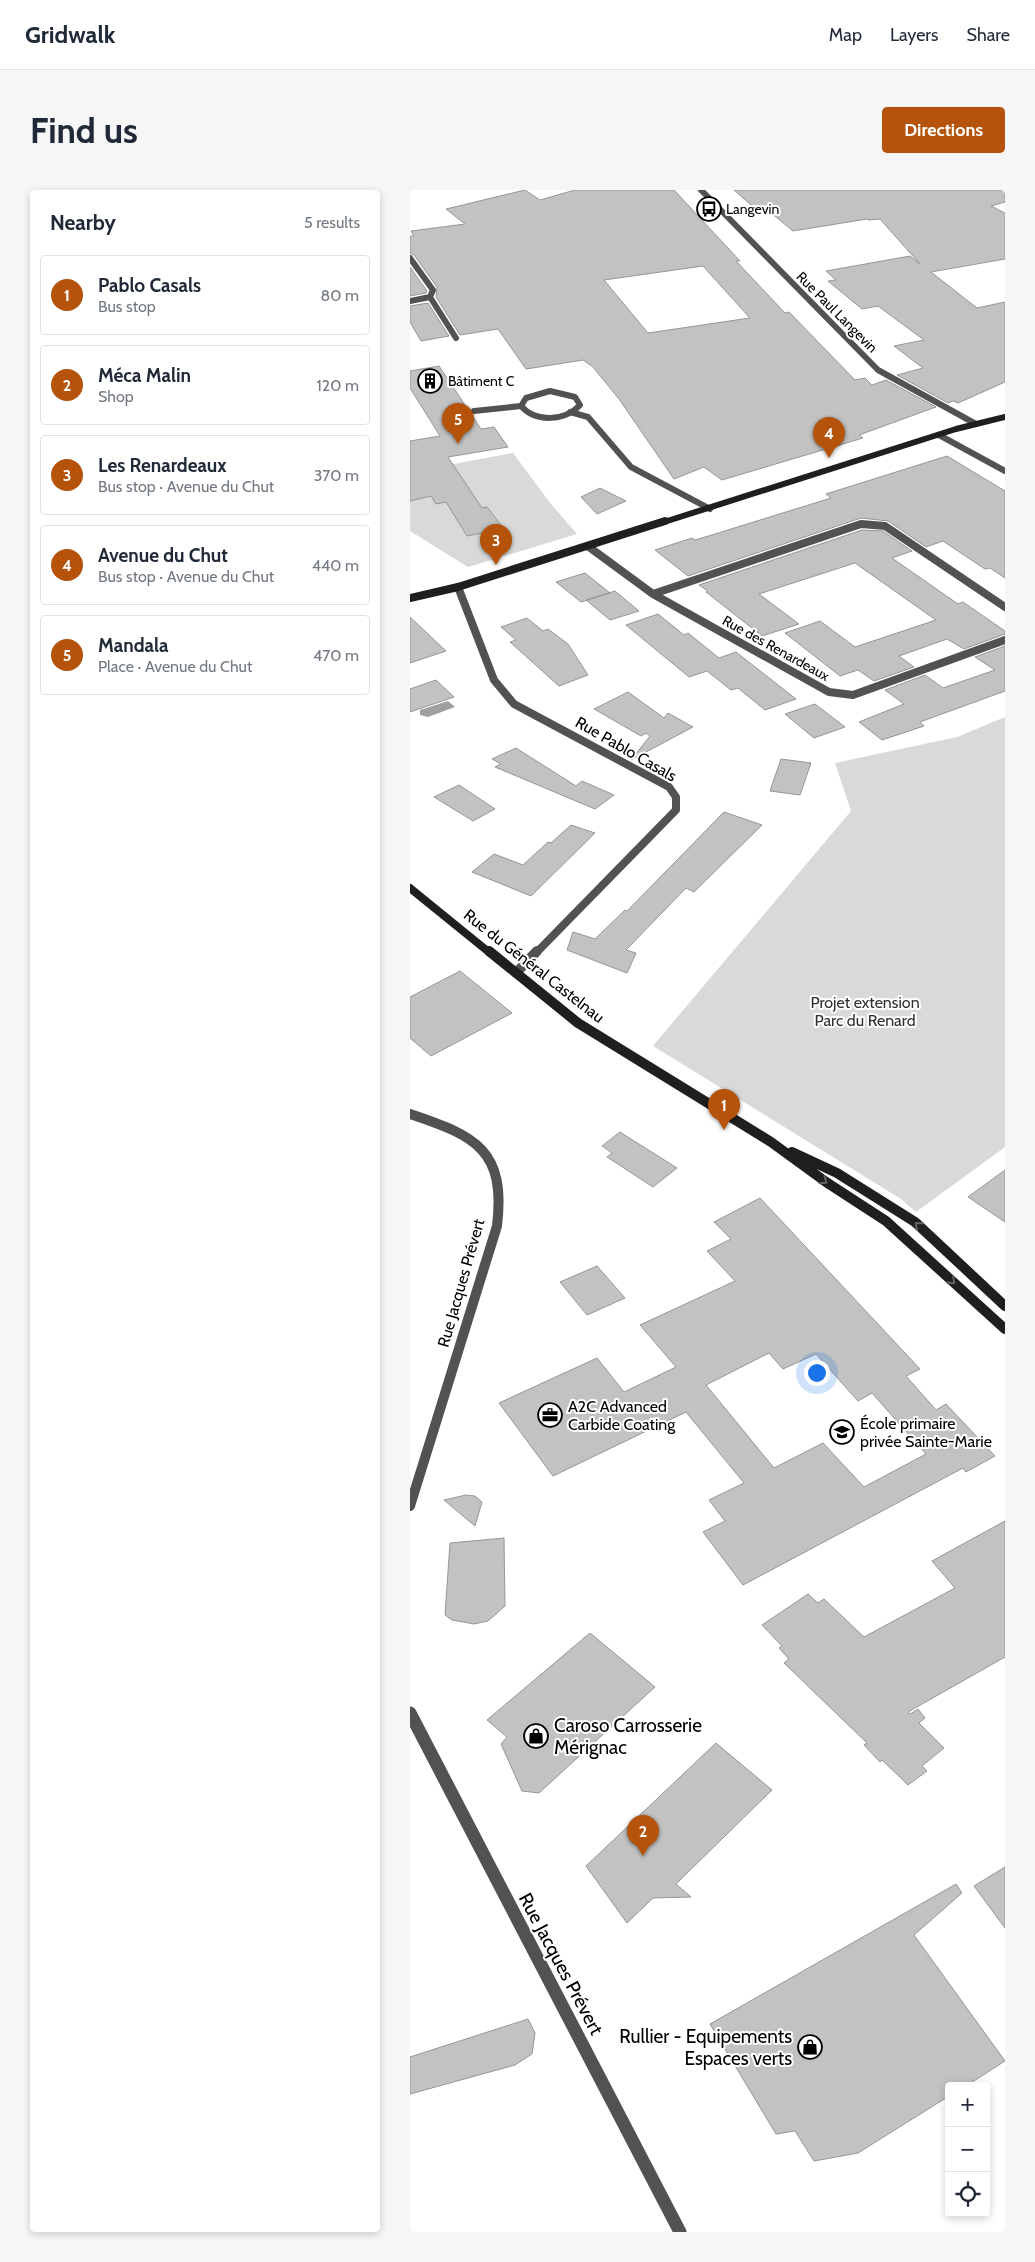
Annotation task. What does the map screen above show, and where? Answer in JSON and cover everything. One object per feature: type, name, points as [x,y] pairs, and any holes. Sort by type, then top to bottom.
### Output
[{"type":"street","name":"Rue Paul Langevin","points":[[701,190],[878,370],[976,424]]},
{"type":"street","points":[[410,258],[432,290],[430,297],[456,338]]},
{"type":"street","points":[[410,301],[430,297]]},
{"type":"street","points":[[560,392],[575,396],[580,404],[577,409],[564,415],[545,417],[529,413],[522,406],[526,398],[532,394],[560,392]]},
{"type":"street","points":[[474,411],[522,406]]},
{"type":"street","points":[[570,412],[588,417],[631,467],[710,509]]},
{"type":"street","points":[[410,598],[458,587],[710,509],[939,435],[1005,417]]},
{"type":"street","points":[[939,435],[985,462],[1005,471]]},
{"type":"street","points":[[653,594],[861,524],[885,526],[1005,606]]},
{"type":"street","name":"Rue des Renardeaux","points":[[589,547],[653,594],[829,692],[853,695],[1005,640]]},
{"type":"street","name":"Rue Pablo Casals","points":[[458,587],[494,680],[514,704],[669,787],[676,797],[676,810],[516,973]]},
{"type":"street","name":"Rue du Général Castelnau","points":[[410,888],[578,1023],[771,1142],[826,1182],[886,1221],[1005,1329]]},
{"type":"street","name":"Rue Jacques Prévert","points":[[410,1114],[447,1126],[475,1144],[487,1155],[497,1173],[501,1192],[497,1226],[410,1506]]},
{"type":"street","name":"Rue du Général Castelnau","points":[[771,1142],[837,1173],[901,1212],[915,1222],[1005,1306]]},
{"type":"street","name":"Rue Jacques Prévert","points":[[410,1713],[680,2232]]},
{"type":"green space","points":[[513,453],[551,504],[577,534],[468,567],[410,531],[410,472]]},
{"type":"green space","name":"Projet extension Parc du Renard","points":[[1005,717],[1005,1147],[916,1212],[901,1199],[653,1046],[851,811],[835,763],[957,737]]},
{"type":"shaded area","points":[[448,701],[455,707],[428,717],[420,715],[420,710]]},
{"type":"building","points":[[525,190],[540,200],[575,190],[674,190],[740,261],[736,261],[785,313],[789,312],[855,380],[865,378],[872,385],[886,380],[936,407],[859,435],[863,438],[722,480],[704,467],[674,479],[619,399],[593,367],[583,360],[526,369],[498,329],[460,335],[436,297],[437,287],[414,255],[410,253],[410,236],[414,236],[411,231],[465,224],[446,209]],"holes":[[[703,266],[750,318],[648,333],[604,280]]]},
{"type":"building","points":[[734,190],[1005,190],[1005,202],[991,206],[1005,213],[1005,259],[931,272],[977,308],[1005,302],[1005,382],[958,403],[953,401],[948,403],[897,375],[923,368],[894,346],[924,340],[878,306],[862,309],[828,281],[836,280],[826,271],[910,256],[920,264],[880,219],[867,219],[793,231],[770,212],[760,213]]},
{"type":"building","points":[[410,267],[427,291],[426,293],[410,296]]},
{"type":"building","points":[[428,303],[449,336],[421,341],[410,322],[410,306]]},
{"type":"building","points":[[439,366],[481,429],[494,427],[508,447],[448,457],[482,508],[487,507],[504,529],[467,536],[446,502],[436,504],[431,496],[410,501],[410,441],[440,436],[410,388],[410,371]]},
{"type":"building","points":[[947,456],[1005,491],[1005,578],[990,568],[985,569],[943,541],[926,547],[888,521],[861,518],[688,576],[655,550],[692,538],[695,540],[831,498],[826,494]]},
{"type":"building","points":[[600,488],[626,501],[597,514],[581,497]]},
{"type":"building","points":[[862,530],[883,531],[912,551],[892,558],[958,604],[963,602],[1005,631],[1005,634],[964,649],[947,639],[899,656],[914,667],[874,681],[858,670],[840,676],[785,633],[820,621],[855,647],[936,620],[855,563],[759,594],[799,624],[762,636],[699,585]]},
{"type":"building","points":[[585,573],[610,593],[581,602],[556,582]]},
{"type":"building","points":[[615,591],[639,611],[610,620],[586,600]]},
{"type":"building","points":[[658,614],[684,635],[688,633],[719,658],[736,652],[796,699],[765,710],[738,688],[731,690],[707,671],[689,677],[626,625]]},
{"type":"building","points":[[410,617],[446,651],[410,663]]},
{"type":"building","points":[[527,618],[543,631],[548,629],[568,644],[588,675],[559,686],[510,642],[516,640],[501,627]]},
{"type":"building","points":[[1005,646],[1005,691],[920,722],[924,726],[882,740],[859,722],[904,704],[885,690],[925,675],[943,688],[995,670],[975,657]]},
{"type":"building","points":[[436,680],[454,697],[410,712],[410,689]]},
{"type":"building","points":[[628,692],[664,718],[668,713],[693,727],[631,760],[650,736],[646,733],[641,736],[594,709]]},
{"type":"building","points":[[815,704],[845,727],[814,738],[785,714]]},
{"type":"building","points":[[516,748],[576,786],[582,781],[614,795],[595,809],[495,767],[501,764],[492,759]]},
{"type":"building","points":[[781,759],[811,763],[800,795],[770,791]]},
{"type":"building","points":[[459,785],[495,809],[473,821],[434,797]]},
{"type":"building","points":[[724,812],[762,825],[694,892],[686,888],[626,950],[636,953],[627,973],[567,950],[573,932],[595,939],[625,910],[627,911]]},
{"type":"building","points":[[571,825],[595,833],[531,896],[472,872],[494,854],[523,865],[548,842],[551,843]]},
{"type":"building","points":[[460,971],[512,1013],[431,1056],[410,1038],[410,997]]},
{"type":"building","points":[[620,1132],[677,1168],[653,1187],[607,1157],[612,1153],[602,1146]]},
{"type":"building","points":[[1005,1170],[1005,1222],[968,1197]]},
{"type":"building","points":[[760,1198],[920,1369],[906,1376],[936,1410],[946,1404],[995,1456],[966,1472],[963,1468],[743,1585],[703,1532],[725,1521],[709,1500],[744,1483],[686,1412],[553,1476],[499,1403],[597,1358],[624,1392],[676,1367],[640,1325],[735,1281],[707,1251],[731,1239],[714,1222]],"holes":[[[769,1353],[783,1369],[816,1354],[858,1401],[872,1393],[926,1454],[864,1487],[823,1443],[774,1468],[706,1385]]]},
{"type":"building","points":[[597,1266],[625,1298],[587,1315],[560,1282]]},
{"type":"building","points":[[466,1495],[475,1496],[482,1502],[475,1526],[444,1500]]},
{"type":"building","points":[[1005,1521],[1005,1657],[908,1712],[910,1714],[918,1709],[925,1718],[919,1723],[944,1748],[922,1766],[927,1771],[908,1785],[882,1760],[880,1762],[864,1745],[867,1743],[784,1663],[789,1659],[779,1648],[782,1646],[762,1625],[808,1594],[818,1603],[824,1599],[864,1637],[955,1588],[932,1561]]},
{"type":"building","points":[[504,1538],[505,1606],[488,1621],[474,1624],[452,1620],[445,1615],[450,1543]]},
{"type":"building","points":[[590,1633],[655,1687],[539,1793],[522,1791],[501,1744],[507,1737],[487,1720]]},
{"type":"building","points":[[716,1743],[772,1790],[676,1884],[691,1897],[653,1898],[627,1923],[586,1866]]},
{"type":"building","points":[[1005,1867],[1005,1928],[974,1886]]},
{"type":"building","points":[[956,1884],[962,1893],[914,1935],[1005,2061],[972,2082],[945,2082],[945,2099],[858,2153],[814,2161],[795,2131],[776,2134],[710,2024]]},
{"type":"building","points":[[528,2019],[535,2033],[532,2054],[515,2065],[410,2094],[410,2057]]},
{"type":"place","name":"Langevin","points":[[709,209]]},
{"type":"place","name":"Bâtiment C","points":[[430,381]]},
{"type":"place","name":"Mandala","points":[[458,444]]},
{"type":"place","name":"Avenue du Chut","points":[[829,458]]},
{"type":"place","name":"Les Renardeaux","points":[[496,565]]},
{"type":"place","name":"Pablo Casals","points":[[724,1130]]},
{"type":"place","name":"A2C Advanced Carbide Coating","points":[[550,1415]]},
{"type":"place","name":"École primaire privée Sainte-Marie","points":[[842,1432]]},
{"type":"place","name":"Caroso Carrosserie Mérignac","points":[[536,1736]]},
{"type":"place","name":"Méca Malin","points":[[643,1856]]},
{"type":"place","name":"Rullier - Equipements Espaces verts","points":[[810,2047]]}]
